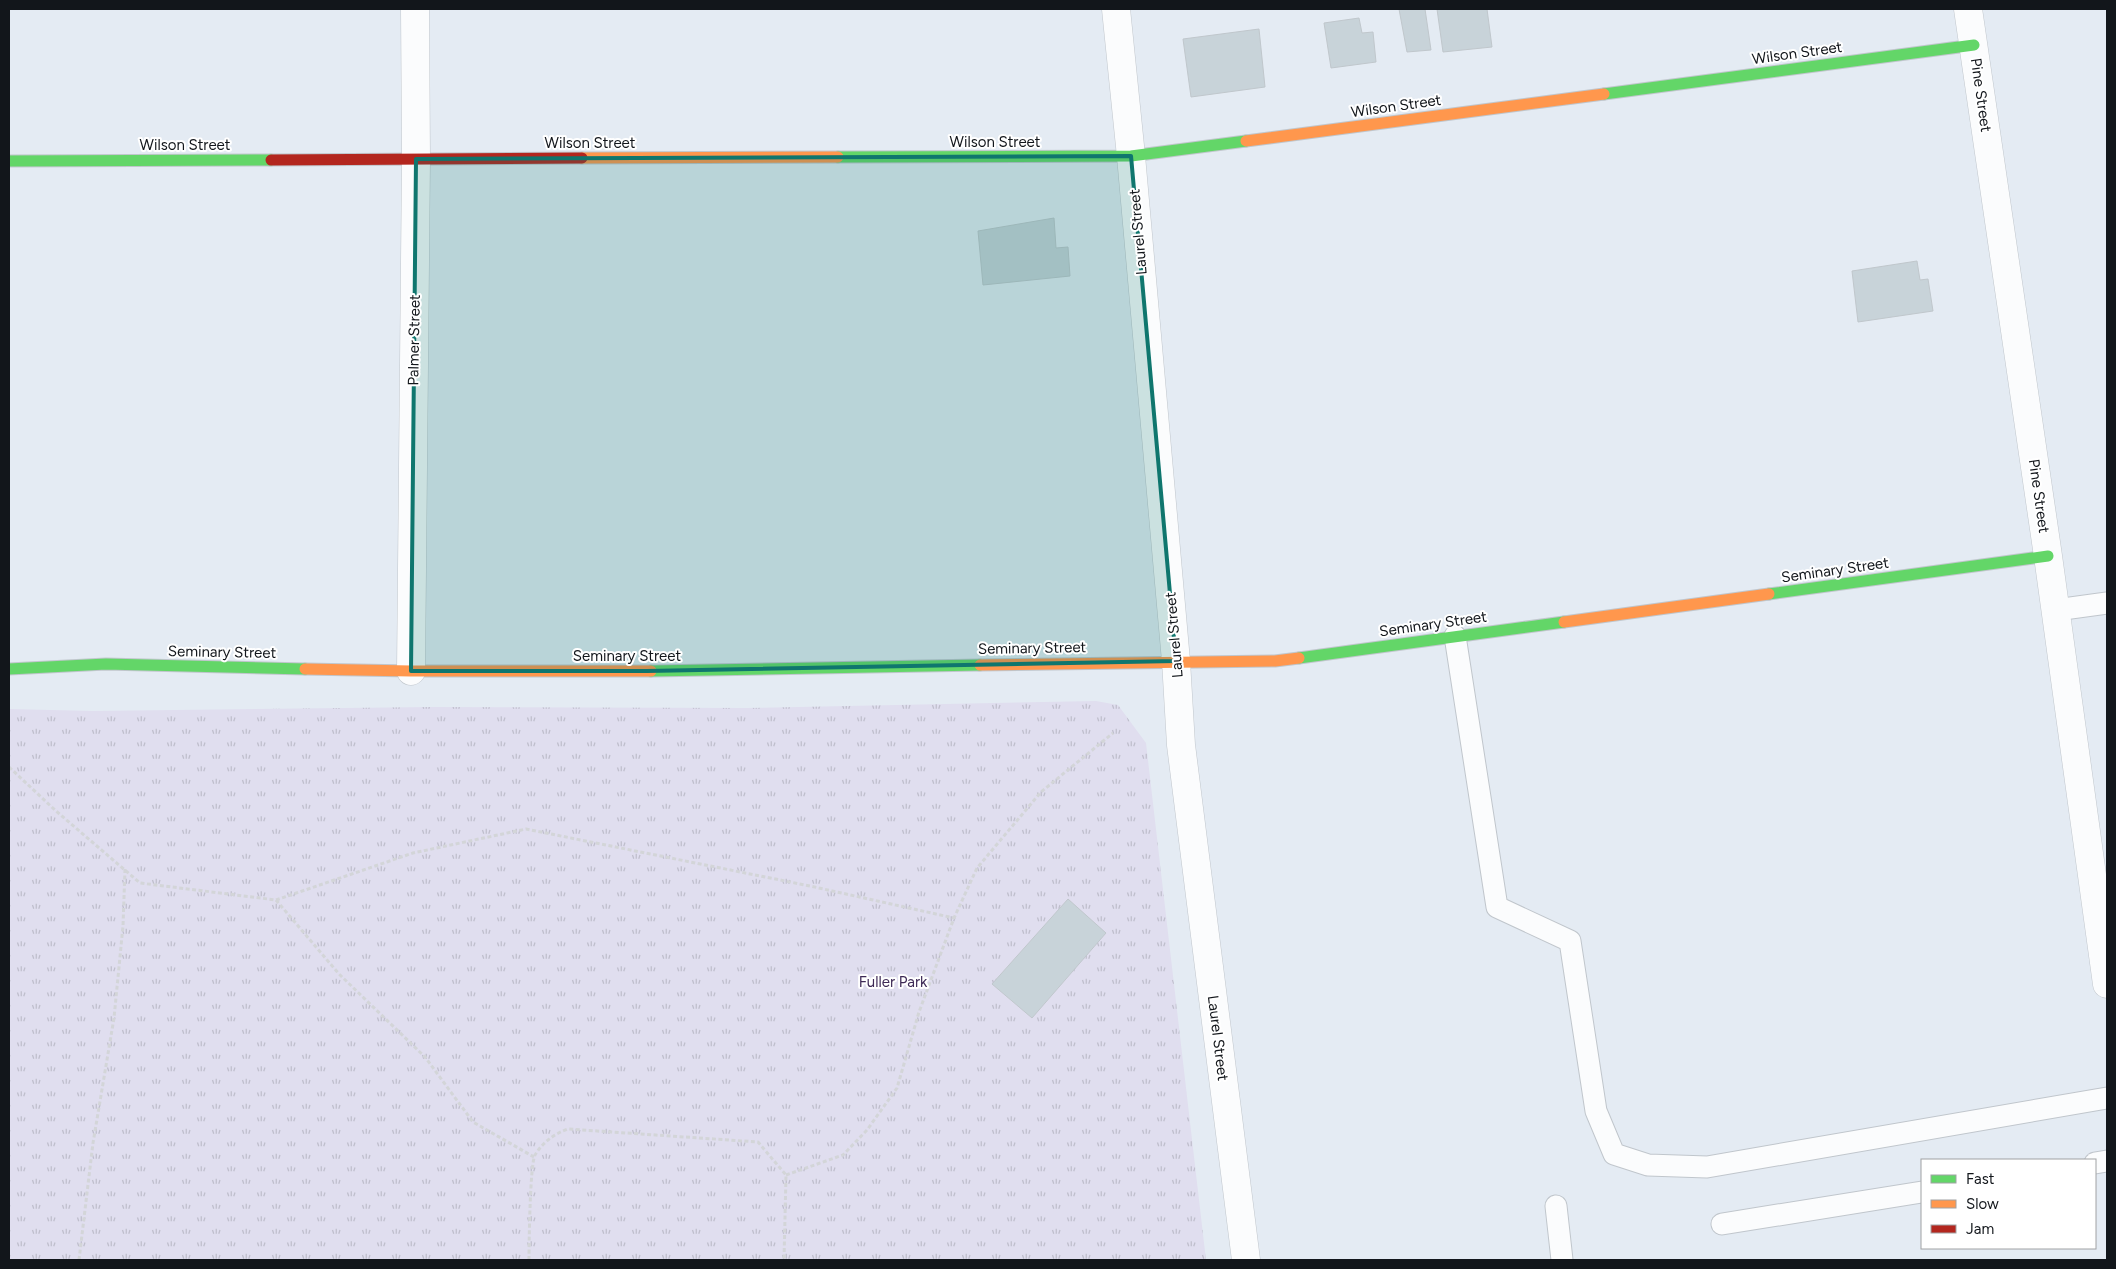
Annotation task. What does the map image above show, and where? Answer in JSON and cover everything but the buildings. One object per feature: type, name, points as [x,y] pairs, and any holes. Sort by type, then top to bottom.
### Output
[{"type":"street","name":"Palmer Street","points":[[411,671],[416,159],[415,9]]},
{"type":"street","name":"Laurel Street","points":[[1116,9],[1132,156],[1176,661],[1181,745],[1246,1260]]},
{"type":"street","name":"Pine Street","points":[[1968,9],[2056,610],[2107,984]]},
{"type":"street","name":"Wilson Street","points":[[9,161],[1132,156],[1974,45]]},
{"type":"street","name":"Seminary Street","points":[[9,669],[106,664],[411,671],[646,671],[1176,661],[1275,661],[2048,556]]},
{"type":"lane","points":[[2056,610],[2107,603]]},
{"type":"lane","points":[[1455,636],[1497,907],[1570,941],[1596,1112],[1614,1154],[1648,1165],[1707,1167],[2107,1098]]},
{"type":"lane","points":[[1722,1224],[1921,1192]]},
{"type":"lane","points":[[1556,1206],[1562,1260]]},
{"type":"path","points":[[786,1175],[843,1154],[867,1130],[897,1088],[919,1012],[954,918],[977,868],[1041,792],[1113,733]]},
{"type":"path","points":[[9,767],[56,811],[140,883],[276,900],[413,853],[526,829],[810,886],[954,918]]},
{"type":"path","points":[[79,1260],[93,1143],[114,1018],[123,926],[125,869]]},
{"type":"path","points":[[276,900],[339,974],[425,1056],[473,1122],[534,1157]]},
{"type":"path","points":[[529,1260],[534,1157],[547,1140],[557,1133],[568,1129],[758,1142],[786,1175],[784,1260]]},
{"type":"highlighted area","points":[[1131,156],[1176,661],[647,671],[411,671],[416,159]]},
{"type":"green space","name":"Fuller Park","points":[[1096,701],[1118,705],[1146,743],[1206,1260],[9,1260],[9,709],[93,711],[432,707],[746,708]]},
{"type":"traffic: fast","points":[[1604,94],[1974,45]]},
{"type":"traffic: fast","points":[[838,157],[1131,156],[1246,141]]},
{"type":"traffic: fast","points":[[9,161],[271,160]]},
{"type":"traffic: fast","points":[[1769,594],[2048,556]]},
{"type":"traffic: fast","points":[[1299,658],[1564,622]]},
{"type":"traffic: fast","points":[[9,669],[106,664],[305,669]]},
{"type":"traffic: fast","points":[[651,671],[980,665]]},
{"type":"traffic: slow","points":[[1246,141],[1604,94]]},
{"type":"traffic: slow","points":[[582,158],[838,157]]},
{"type":"traffic: slow","points":[[1564,622],[1769,594]]},
{"type":"traffic: slow","points":[[980,665],[1275,661],[1299,658]]},
{"type":"traffic: slow","points":[[305,669],[651,671]]},
{"type":"traffic: jam","points":[[271,160],[582,158]]}]
